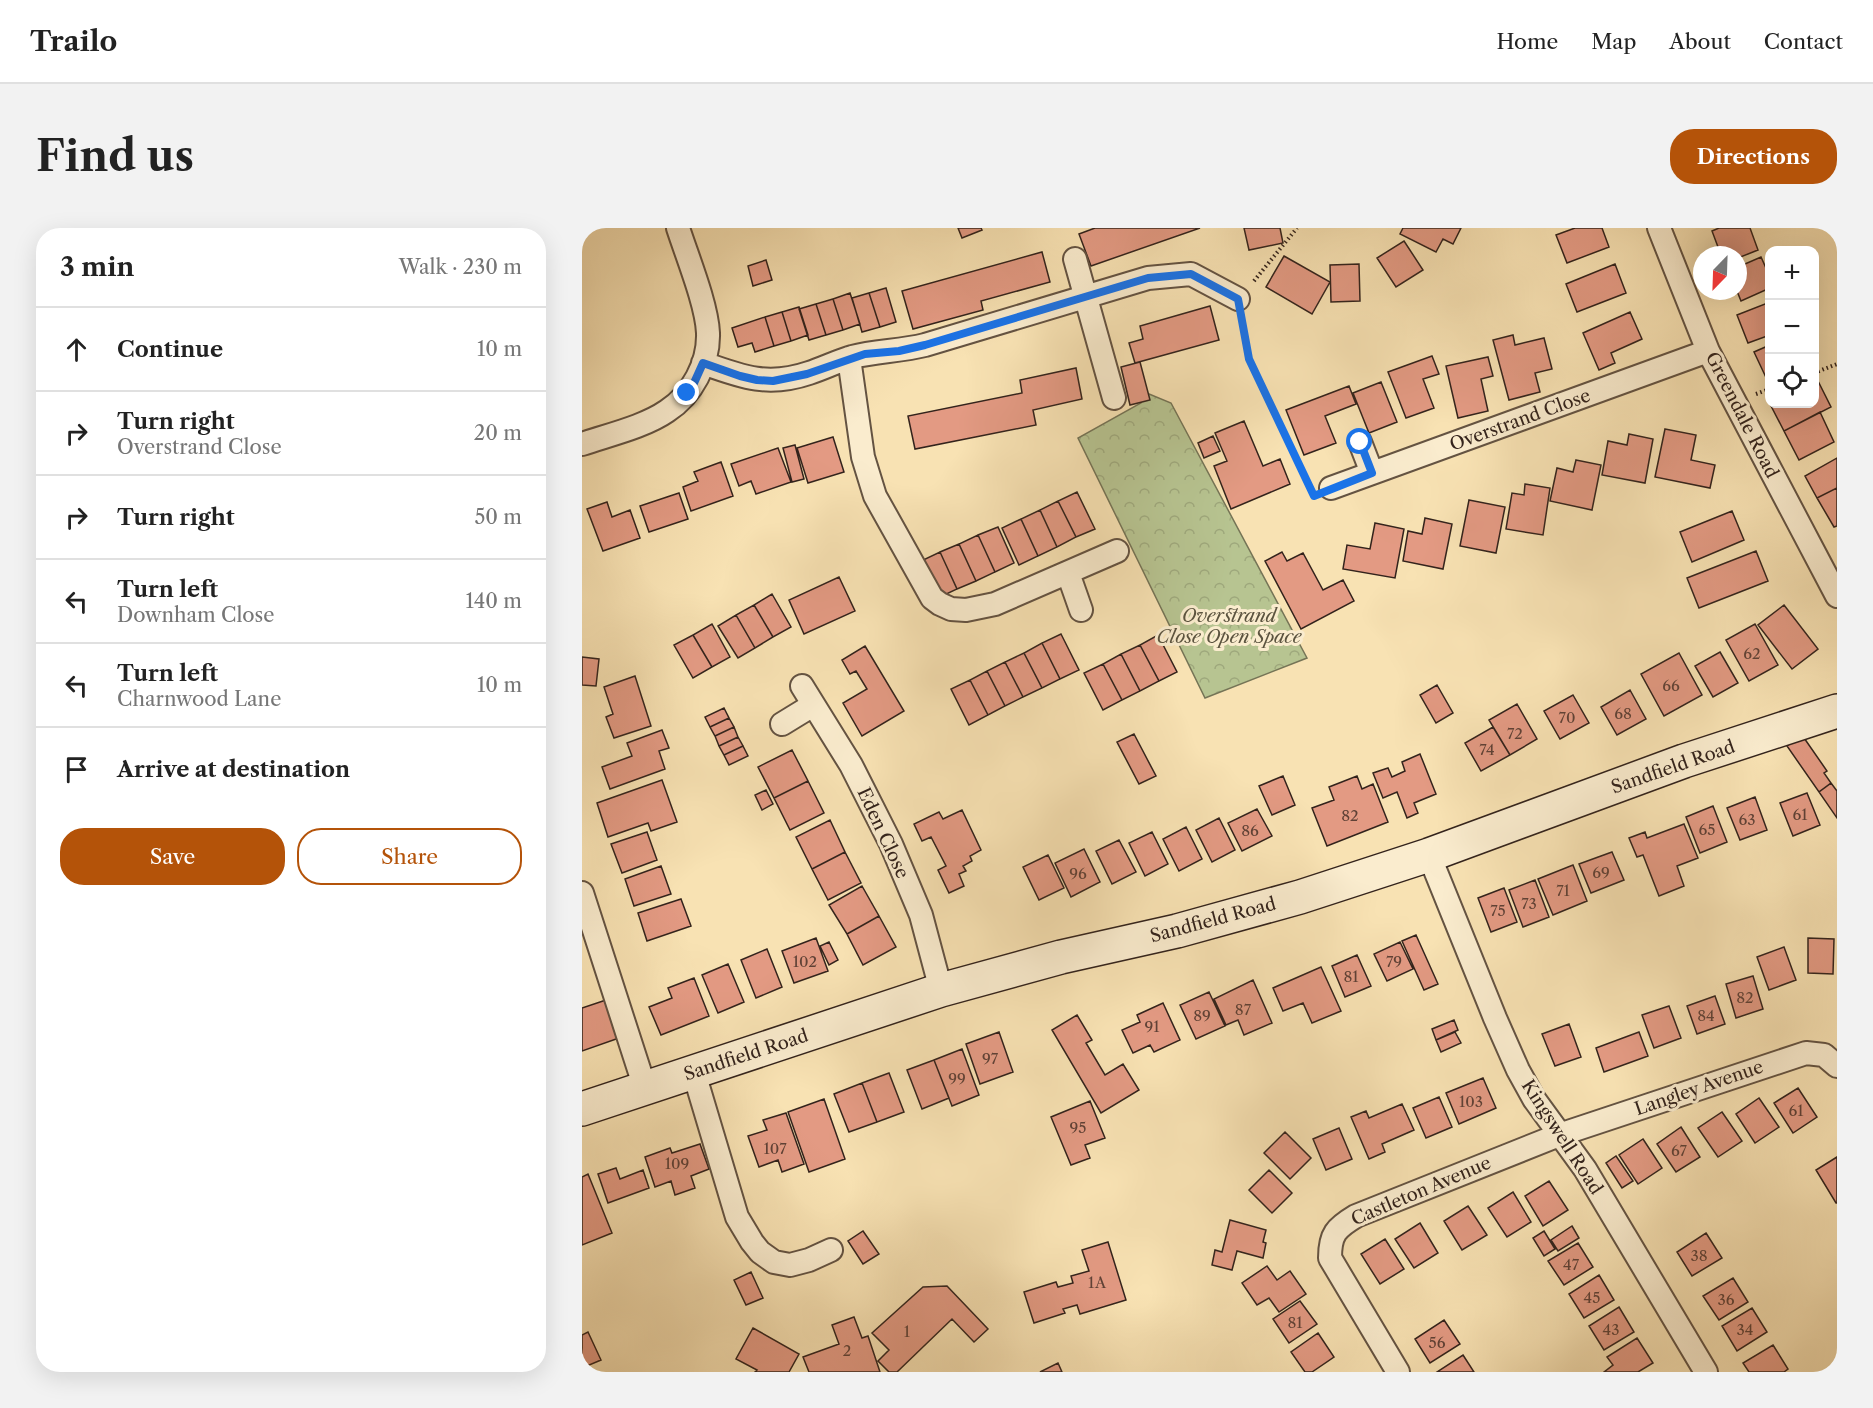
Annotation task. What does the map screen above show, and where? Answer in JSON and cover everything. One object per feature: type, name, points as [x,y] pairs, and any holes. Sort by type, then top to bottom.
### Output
[{"type":"street","points":[[582,444],[666,412],[687,393],[703,363],[707,346],[706,321],[678,228]]},
{"type":"street","name":"Greendale Road","points":[[1659,228],[1708,351],[1837,596]]},
{"type":"street","points":[[1075,259],[1114,398]]},
{"type":"street","points":[[703,363],[740,376],[773,381],[807,374],[865,354],[899,351],[925,345],[1148,278],[1191,274],[1238,299]]},
{"type":"street","name":"Overstrand Close","points":[[1331,488],[1708,351]]},
{"type":"street","points":[[849,358],[863,458],[875,496],[932,598],[940,604],[951,609],[980,608],[995,604],[1118,551]]},
{"type":"street","points":[[1360,442],[1372,473]]},
{"type":"street","points":[[1068,573],[1081,610]]},
{"type":"street","name":"Eden Close","points":[[782,724],[807,696],[851,765],[891,844],[921,915],[941,990]]},
{"type":"street","name":"Sandfield Road","points":[[582,1109],[941,990],[1060,957],[1177,931],[1300,897],[1429,855],[1684,761],[1837,711]]},
{"type":"street","name":"Kingswell Road","points":[[1429,855],[1518,1070],[1534,1099],[1585,1169],[1706,1372]]},
{"type":"street","points":[[582,893],[645,1088]]},
{"type":"street","name":"Langley Avenue","points":[[1559,1135],[1806,1053],[1824,1055],[1837,1066]]},
{"type":"street","points":[[694,1073],[737,1217],[752,1242],[760,1252],[774,1262],[790,1265],[809,1260],[831,1250]]},
{"type":"street","name":"Castleton Avenue","points":[[1398,1372],[1330,1258],[1330,1240],[1341,1225],[1356,1216],[1559,1135]]},
{"type":"path","points":[[1297,228],[1238,299],[1249,359],[1314,496],[1331,488]]},
{"type":"path","points":[[1819,371],[1837,364]]},
{"type":"green space","name":"Overstrand Close Open Space","points":[[1137,389],[1171,403],[1307,658],[1205,698],[1078,438],[1141,403]]},
{"type":"building","points":[[958,228],[981,228],[982,230],[962,238]]},
{"type":"building","points":[[1095,228],[1200,228],[1091,266],[1079,234]]},
{"type":"building","points":[[1244,228],[1280,228],[1283,243],[1249,250]]},
{"type":"building","points":[[1403,228],[1461,228],[1453,244],[1443,239],[1436,252],[1400,234]]},
{"type":"building","points":[[1575,228],[1602,228],[1609,247],[1567,263],[1556,235]]},
{"type":"building","points":[[1719,228],[1750,228],[1758,250],[1747,254],[1747,246],[1718,246],[1712,231]]},
{"type":"building","points":[[1404,241],[1423,270],[1396,287],[1377,258]]},
{"type":"building","points":[[1042,252],[1050,282],[981,301],[983,310],[913,329],[902,291]]},
{"type":"building","points":[[1284,256],[1330,282],[1312,314],[1266,287]]},
{"type":"building","points":[[1761,257],[1765,266],[1765,290],[1747,298],[1747,263]]},
{"type":"building","points":[[766,260],[772,280],[753,286],[748,266]]},
{"type":"building","points":[[1359,264],[1360,301],[1331,302],[1330,265]]},
{"type":"building","points":[[1615,264],[1626,293],[1577,312],[1566,284]]},
{"type":"building","points":[[886,288],[896,322],[880,327],[869,293]]},
{"type":"building","points":[[850,293],[860,324],[843,330],[833,299]]},
{"type":"building","points":[[869,293],[880,327],[862,332],[852,298]]},
{"type":"building","points":[[833,299],[843,330],[826,335],[816,304]]},
{"type":"building","points":[[816,304],[826,335],[809,340],[799,309]]},
{"type":"building","points":[[1765,304],[1765,337],[1748,343],[1737,315]]},
{"type":"building","points":[[1210,306],[1219,340],[1135,363],[1129,343],[1143,339],[1140,326]]},
{"type":"building","points":[[799,307],[808,335],[791,341],[782,312]]},
{"type":"building","points":[[782,312],[791,341],[774,346],[765,317]]},
{"type":"building","points":[[1630,312],[1642,339],[1611,353],[1615,363],[1599,370],[1583,333]]},
{"type":"building","points":[[765,317],[774,346],[755,352],[752,343],[738,347],[732,328]]},
{"type":"building","points":[[1513,335],[1515,345],[1544,338],[1552,369],[1535,373],[1540,392],[1509,400],[1493,340]]},
{"type":"building","points":[[1765,347],[1765,375],[1754,352]]},
{"type":"building","points":[[1432,356],[1439,374],[1423,379],[1434,408],[1406,418],[1388,372]]},
{"type":"building","points":[[1488,357],[1493,376],[1481,379],[1488,411],[1458,418],[1446,366]]},
{"type":"building","points":[[1140,362],[1150,400],[1130,405],[1121,367]]},
{"type":"building","points":[[1076,368],[1082,399],[1033,410],[1036,425],[915,449],[908,416],[1022,393],[1020,380]]},
{"type":"building","points":[[1381,382],[1397,422],[1369,433],[1353,393]]},
{"type":"building","points":[[1819,383],[1831,407],[1784,431],[1772,408],[1819,408]]},
{"type":"building","points":[[1349,386],[1356,404],[1325,416],[1336,443],[1304,455],[1286,410]]},
{"type":"building","points":[[1820,412],[1834,442],[1799,460],[1784,431]]},
{"type":"building","points":[[1244,421],[1263,466],[1280,459],[1290,484],[1231,509],[1214,466],[1227,461],[1215,433]]},
{"type":"building","points":[[1665,429],[1696,435],[1691,460],[1715,465],[1710,488],[1655,477]]},
{"type":"building","points":[[1629,434],[1653,439],[1645,483],[1602,475],[1608,441],[1627,445]]},
{"type":"building","points":[[1213,436],[1220,451],[1204,458],[1198,443]]},
{"type":"building","points":[[833,437],[844,472],[808,483],[797,448]]},
{"type":"building","points":[[795,445],[804,479],[792,482],[783,448]]},
{"type":"building","points":[[778,448],[791,482],[756,494],[751,481],[739,486],[731,464]]},
{"type":"building","points":[[1837,458],[1837,488],[1817,498],[1805,476]]},
{"type":"building","points":[[1576,460],[1601,465],[1592,510],[1550,501],[1557,468],[1573,472]]},
{"type":"building","points":[[721,462],[733,496],[691,511],[683,487],[698,481],[694,472]]},
{"type":"building","points":[[1525,484],[1550,488],[1543,535],[1506,529],[1512,493],[1524,495]]},
{"type":"building","points":[[1837,488],[1837,526],[1834,527],[1817,498]]},
{"type":"building","points":[[1077,492],[1095,529],[1076,537],[1058,501]]},
{"type":"building","points":[[679,493],[688,519],[649,532],[640,506]]},
{"type":"building","points":[[1469,500],[1505,507],[1496,553],[1460,546]]},
{"type":"building","points":[[1058,501],[1076,537],[1057,547],[1040,510]]},
{"type":"building","points":[[607,502],[612,517],[630,510],[640,538],[603,551],[587,509]]},
{"type":"building","points":[[1040,510],[1057,547],[1038,556],[1021,519]]},
{"type":"building","points":[[1732,511],[1744,540],[1692,562],[1680,532]]},
{"type":"building","points":[[1425,518],[1452,524],[1443,569],[1403,561],[1408,531],[1422,534]]},
{"type":"building","points":[[1021,519],[1038,556],[1019,565],[1002,528]]},
{"type":"building","points":[[1375,523],[1404,529],[1395,578],[1343,569],[1347,545],[1370,549]]},
{"type":"building","points":[[998,527],[1014,563],[995,572],[978,535]]},
{"type":"building","points":[[978,535],[995,572],[976,581],[959,544]]},
{"type":"building","points":[[959,544],[976,581],[957,589],[940,552]]},
{"type":"building","points":[[1756,551],[1768,581],[1699,608],[1687,578]]},
{"type":"building","points":[[940,552],[957,589],[938,598],[921,561]]},
{"type":"building","points":[[1282,552],[1287,561],[1303,553],[1323,590],[1343,580],[1354,601],[1301,629],[1265,561]]},
{"type":"building","points":[[839,577],[855,611],[804,634],[789,600]]},
{"type":"building","points":[[772,594],[791,627],[773,637],[754,605]]},
{"type":"building","points":[[754,605],[773,637],[755,648],[736,615]]},
{"type":"building","points":[[1784,605],[1818,649],[1792,669],[1758,625]]},
{"type":"building","points":[[736,615],[755,648],[738,658],[718,626]]},
{"type":"building","points":[[712,624],[730,657],[712,667],[693,635]]},
{"type":"building","points":[[1755,624],[1778,665],[1749,681],[1726,640]]},
{"type":"building","points":[[1061,634],[1079,670],[1060,679],[1042,643]]},
{"type":"building","points":[[693,635],[712,667],[693,678],[674,645]]},
{"type":"building","points":[[1158,635],[1177,672],[1159,681],[1140,645]]},
{"type":"building","points":[[1042,643],[1060,679],[1042,688],[1024,653]]},
{"type":"building","points":[[1140,645],[1159,681],[1140,691],[1121,654]]},
{"type":"building","points":[[865,646],[904,711],[862,736],[843,703],[867,689],[856,671],[850,674],[842,660]]},
{"type":"building","points":[[1720,652],[1738,683],[1713,697],[1695,666]]},
{"type":"building","points":[[1024,653],[1042,688],[1023,697],[1005,662]]},
{"type":"building","points":[[1679,653],[1702,695],[1664,716],[1641,674]]},
{"type":"building","points":[[1121,654],[1140,691],[1122,700],[1103,664]]},
{"type":"building","points":[[582,657],[599,659],[596,686],[582,685]]},
{"type":"building","points":[[1005,662],[1023,697],[1005,706],[987,671]]},
{"type":"building","points":[[1103,664],[1122,700],[1103,710],[1084,673]]},
{"type":"building","points":[[987,671],[1005,706],[988,715],[970,680]]},
{"type":"building","points":[[635,676],[651,726],[614,738],[606,717],[613,714],[604,687]]},
{"type":"building","points":[[970,680],[988,715],[969,725],[951,689]]},
{"type":"building","points":[[1437,685],[1453,713],[1436,723],[1420,695]]},
{"type":"building","points":[[1630,690],[1646,719],[1617,735],[1601,707]]},
{"type":"building","points":[[1573,695],[1589,723],[1560,739],[1544,711]]},
{"type":"building","points":[[1517,704],[1537,739],[1510,755],[1489,720]]},
{"type":"building","points":[[724,708],[729,718],[710,727],[705,717]]},
{"type":"building","points":[[729,718],[734,727],[715,736],[710,727]]},
{"type":"building","points":[[734,727],[738,737],[719,746],[715,736]]},
{"type":"building","points":[[1493,727],[1510,755],[1481,771],[1465,743]]},
{"type":"building","points":[[662,730],[669,748],[659,751],[665,769],[610,789],[602,767],[632,756],[627,743]]},
{"type":"building","points":[[1134,734],[1156,776],[1139,784],[1117,742]]},
{"type":"building","points":[[1802,735],[1827,771],[1824,773],[1831,783],[1819,792],[1787,746]]},
{"type":"building","points":[[738,737],[743,746],[724,755],[719,746]]},
{"type":"building","points":[[743,746],[748,756],[729,765],[724,755]]},
{"type":"building","points":[[792,750],[808,781],[774,798],[758,767]]},
{"type":"building","points":[[1420,754],[1436,794],[1414,803],[1418,813],[1407,818],[1397,792],[1383,798],[1373,773],[1388,768],[1392,777],[1405,771],[1402,762]]},
{"type":"building","points":[[1283,776],[1295,805],[1272,815],[1259,786]]},
{"type":"building","points":[[1357,776],[1362,789],[1373,784],[1388,822],[1327,846],[1312,808],[1334,800],[1329,787]]},
{"type":"building","points":[[662,780],[677,822],[651,831],[648,823],[608,837],[597,803]]},
{"type":"building","points":[[808,781],[824,813],[790,830],[774,798]]},
{"type":"building","points":[[1831,783],[1837,791],[1837,818],[1819,792]]},
{"type":"building","points":[[766,790],[773,804],[762,810],[755,795]]},
{"type":"building","points":[[1807,793],[1820,825],[1793,836],[1780,803]]},
{"type":"building","points":[[1755,797],[1767,830],[1740,840],[1727,808]]},
{"type":"building","points":[[1713,806],[1727,842],[1700,853],[1686,817]]},
{"type":"building","points":[[1257,809],[1272,836],[1242,851],[1228,823]]},
{"type":"building","points":[[962,810],[981,850],[970,856],[972,861],[963,866],[966,871],[959,874],[964,886],[949,893],[938,870],[946,866],[931,837],[922,841],[914,824],[939,812],[943,819]]},
{"type":"building","points":[[1219,818],[1235,850],[1212,862],[1196,830]]},
{"type":"building","points":[[830,820],[845,852],[812,869],[796,837]]},
{"type":"building","points":[[1684,824],[1698,858],[1677,866],[1684,886],[1659,896],[1643,855],[1637,857],[1629,838],[1645,832],[1647,838]]},
{"type":"building","points":[[1186,827],[1202,859],[1179,871],[1163,839]]},
{"type":"building","points":[[647,832],[657,860],[622,873],[611,844]]},
{"type":"building","points":[[1152,832],[1168,864],[1145,876],[1129,843]]},
{"type":"building","points":[[1119,840],[1136,872],[1112,884],[1096,851]]},
{"type":"building","points":[[1084,849],[1100,882],[1071,897],[1055,863]]},
{"type":"building","points":[[845,852],[861,883],[828,900],[812,869]]},
{"type":"building","points":[[1612,852],[1624,880],[1591,893],[1579,864]]},
{"type":"building","points":[[1048,855],[1064,888],[1039,900],[1023,867]]},
{"type":"building","points":[[1573,865],[1587,901],[1553,915],[1538,879]]},
{"type":"building","points":[[661,866],[671,894],[634,906],[625,879]]},
{"type":"building","points":[[1535,880],[1549,917],[1523,927],[1509,890]]},
{"type":"building","points":[[862,886],[879,916],[847,934],[829,905]]},
{"type":"building","points":[[1504,888],[1517,922],[1491,932],[1478,898]]},
{"type":"building","points":[[681,899],[691,926],[647,941],[638,913]]},
{"type":"building","points":[[879,916],[896,947],[863,965],[847,934]]},
{"type":"building","points":[[1416,935],[1438,984],[1424,990],[1402,941]]},
{"type":"building","points":[[816,938],[828,971],[794,983],[782,951]]},
{"type":"building","points":[[1808,938],[1834,939],[1833,974],[1808,973]]},
{"type":"building","points":[[829,942],[838,960],[829,965],[820,946]]},
{"type":"building","points":[[1400,942],[1413,969],[1387,981],[1374,954]]},
{"type":"building","points":[[1784,947],[1796,980],[1769,990],[1757,957]]},
{"type":"building","points":[[767,949],[782,987],[756,998],[741,960]]},
{"type":"building","points":[[1357,955],[1371,986],[1345,997],[1332,966]]},
{"type":"building","points":[[728,964],[744,1002],[718,1013],[702,975]]},
{"type":"building","points":[[1321,967],[1341,1011],[1312,1023],[1303,1003],[1283,1011],[1273,988]]},
{"type":"building","points":[[1753,976],[1763,1009],[1736,1018],[1726,984]]},
{"type":"building","points":[[694,978],[709,1016],[661,1035],[649,1007],[672,998],[668,988]]},
{"type":"building","points":[[1253,980],[1272,1023],[1244,1035],[1238,1020],[1226,1025],[1214,999]]},
{"type":"building","points":[[1209,992],[1225,1026],[1196,1039],[1180,1005]]},
{"type":"building","points":[[1715,996],[1725,1024],[1697,1034],[1687,1006]]},
{"type":"building","points":[[606,1000],[619,1038],[582,1051],[582,1008]]},
{"type":"building","points":[[1163,1003],[1180,1040],[1154,1052],[1150,1045],[1133,1053],[1122,1030],[1140,1022],[1137,1015]]},
{"type":"building","points":[[1669,1006],[1681,1038],[1654,1048],[1642,1015]]},
{"type":"building","points":[[1077,1015],[1092,1040],[1086,1043],[1105,1075],[1123,1064],[1139,1090],[1101,1113],[1052,1030]]},
{"type":"building","points":[[1454,1020],[1458,1030],[1436,1040],[1432,1029]]},
{"type":"building","points":[[1569,1024],[1581,1057],[1555,1066],[1542,1034]]},
{"type":"building","points":[[999,1032],[1013,1072],[980,1084],[966,1044]]},
{"type":"building","points":[[1455,1032],[1461,1043],[1441,1052],[1436,1040]]},
{"type":"building","points":[[1639,1032],[1648,1056],[1604,1072],[1596,1048]]},
{"type":"building","points":[[962,1049],[979,1095],[952,1106],[934,1060]]},
{"type":"building","points":[[934,1060],[949,1098],[922,1109],[907,1070]]},
{"type":"building","points":[[889,1073],[904,1112],[877,1122],[862,1083]]},
{"type":"building","points":[[1483,1078],[1496,1108],[1459,1124],[1446,1093]]},
{"type":"building","points":[[862,1083],[877,1122],[849,1132],[834,1094]]},
{"type":"building","points":[[1798,1088],[1817,1117],[1793,1133],[1774,1103]]},
{"type":"building","points":[[1439,1097],[1452,1127],[1426,1138],[1413,1108]]},
{"type":"building","points":[[1759,1098],[1779,1127],[1755,1143],[1736,1114]]},
{"type":"building","points":[[824,1099],[845,1159],[809,1172],[788,1112]]},
{"type":"building","points":[[1090,1101],[1105,1138],[1085,1145],[1090,1158],[1071,1165],[1051,1117]]},
{"type":"building","points":[[1402,1104],[1414,1130],[1382,1144],[1385,1152],[1369,1159],[1351,1117],[1366,1111],[1369,1118]]},
{"type":"building","points":[[1722,1112],[1742,1141],[1718,1157],[1698,1128]]},
{"type":"building","points":[[786,1113],[804,1164],[782,1172],[778,1160],[759,1167],[748,1136],[767,1130],[763,1120]]},
{"type":"building","points":[[1681,1127],[1700,1157],[1676,1172],[1657,1144]]},
{"type":"building","points":[[1339,1128],[1352,1159],[1326,1170],[1313,1139]]},
{"type":"building","points":[[1285,1132],[1311,1158],[1290,1179],[1264,1153]]},
{"type":"building","points":[[1643,1139],[1662,1168],[1638,1184],[1619,1155]]},
{"type":"building","points":[[700,1144],[709,1169],[691,1176],[695,1188],[675,1195],[671,1181],[655,1187],[645,1157],[670,1148],[672,1153]]},
{"type":"building","points":[[1616,1156],[1633,1181],[1622,1188],[1606,1163]]},
{"type":"building","points":[[1837,1157],[1837,1203],[1836,1203],[1816,1170]]},
{"type":"building","points":[[616,1168],[620,1179],[643,1170],[649,1188],[608,1203],[598,1174]]},
{"type":"building","points":[[1269,1170],[1292,1193],[1272,1213],[1249,1190]]},
{"type":"building","points":[[588,1174],[612,1233],[582,1245],[582,1177]]},
{"type":"building","points":[[1549,1181],[1568,1210],[1543,1226],[1525,1196]]},
{"type":"building","points":[[1513,1192],[1531,1222],[1507,1237],[1488,1208]]},
{"type":"building","points":[[1468,1206],[1487,1235],[1462,1250],[1444,1221]]},
{"type":"building","points":[[1230,1220],[1266,1230],[1263,1258],[1237,1251],[1232,1270],[1212,1265],[1215,1250],[1222,1252]]},
{"type":"building","points":[[1420,1223],[1438,1253],[1414,1268],[1395,1239]]},
{"type":"building","points":[[1572,1226],[1579,1238],[1558,1251],[1551,1240]]},
{"type":"building","points":[[863,1231],[879,1254],[863,1264],[848,1241]]},
{"type":"building","points":[[1544,1231],[1555,1249],[1544,1256],[1533,1238]]},
{"type":"building","points":[[1706,1233],[1722,1258],[1692,1276],[1677,1252]]},
{"type":"building","points":[[1385,1239],[1404,1269],[1380,1284],[1361,1254]]},
{"type":"building","points":[[1108,1242],[1126,1300],[1080,1314],[1077,1305],[1063,1309],[1065,1313],[1034,1323],[1024,1292],[1056,1282],[1058,1287],[1073,1283],[1071,1276],[1089,1271],[1082,1250]]},
{"type":"building","points":[[1578,1243],[1593,1267],[1564,1285],[1548,1261]]},
{"type":"building","points":[[1267,1266],[1277,1280],[1290,1271],[1306,1294],[1279,1312],[1269,1298],[1257,1305],[1242,1283]]},
{"type":"building","points":[[751,1272],[763,1298],[746,1305],[734,1280]]},
{"type":"building","points":[[1599,1275],[1614,1300],[1584,1318],[1569,1294]]},
{"type":"building","points":[[1733,1278],[1748,1302],[1719,1320],[1703,1296]]},
{"type":"building","points":[[947,1286],[988,1329],[974,1342],[952,1319],[897,1372],[889,1372],[878,1361],[889,1350],[872,1333],[923,1287]]},
{"type":"building","points":[[1300,1301],[1317,1324],[1289,1343],[1273,1319]]},
{"type":"building","points":[[1619,1307],[1634,1332],[1604,1350],[1589,1326]]},
{"type":"building","points":[[1752,1308],[1767,1332],[1737,1351],[1722,1326]]},
{"type":"building","points":[[854,1317],[862,1338],[868,1336],[880,1372],[809,1372],[803,1357],[839,1344],[832,1325]]},
{"type":"building","points":[[1444,1320],[1460,1344],[1430,1363],[1415,1339]]},
{"type":"building","points":[[753,1328],[799,1354],[789,1372],[755,1372],[757,1370],[736,1359]]},
{"type":"building","points":[[588,1332],[601,1360],[582,1368],[582,1335]]},
{"type":"building","points":[[1318,1333],[1334,1357],[1312,1372],[1305,1372],[1291,1352]]},
{"type":"building","points":[[1637,1338],[1653,1363],[1638,1372],[1604,1372],[1613,1365],[1607,1357]]},
{"type":"building","points":[[1773,1345],[1788,1369],[1784,1372],[1749,1372],[1743,1363]]},
{"type":"building","points":[[1463,1355],[1474,1372],[1437,1372]]},
{"type":"building","points":[[1058,1363],[1062,1372],[1040,1372]]},
{"type":"route","points":[[687,393],[703,363],[740,376],[773,381],[807,374],[865,354],[899,351],[925,345],[1148,278],[1191,274],[1238,299],[1249,359],[1314,496],[1372,473],[1360,442]]}]
